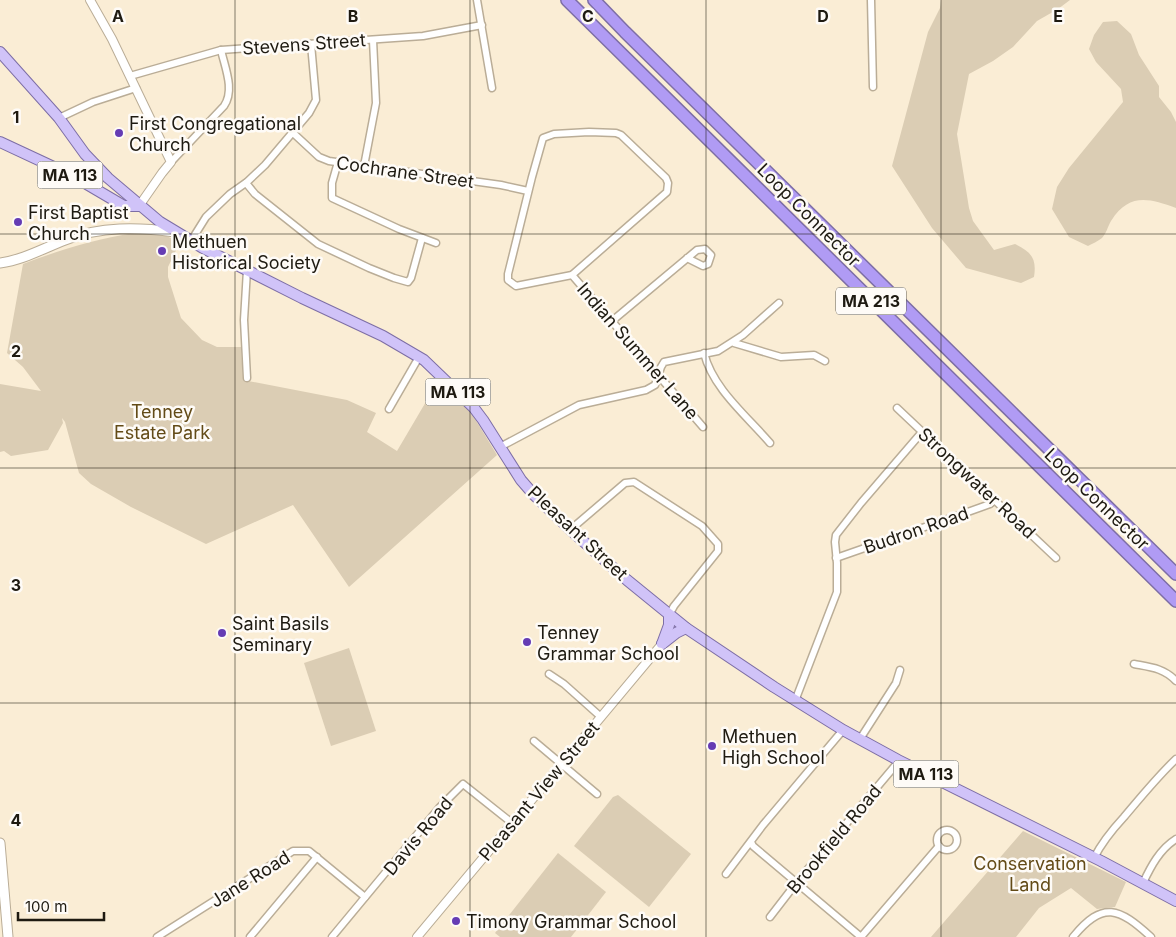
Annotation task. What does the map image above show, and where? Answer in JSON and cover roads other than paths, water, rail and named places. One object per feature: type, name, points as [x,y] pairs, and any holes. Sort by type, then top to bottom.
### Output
[{"type":"highway","name":"Loop Connector","points":[[567,0],[1176,601]]},
{"type":"highway","name":"Loop Connector","points":[[594,0],[1176,574]]},
{"type":"main road","name":"Pleasant Street","points":[[0,52],[60,118],[85,154],[139,206],[191,241],[302,298],[383,336],[419,357],[474,408],[530,490],[570,530],[686,628],[795,701],[860,740],[1176,901]]},
{"type":"main road","name":"MA 113","points":[[0,142],[73,176],[124,206],[139,206]]},
{"type":"main road","points":[[0,263],[28,255],[67,239],[93,232],[122,228],[175,232]]},
{"type":"main road","points":[[662,644],[669,625],[669,615]]},
{"type":"main road","points":[[662,644],[686,628]]},
{"type":"main road","points":[[0,843],[8,937]]},
{"type":"street","points":[[90,0],[112,39],[171,162]]},
{"type":"street","points":[[477,0],[492,88]]},
{"type":"street","points":[[871,0],[873,87]]},
{"type":"street","name":"Stevens Street","points":[[130,76],[221,50],[373,40],[446,33],[482,26]]},
{"type":"street","points":[[364,166],[376,103],[373,40]]},
{"type":"street","points":[[191,241],[206,217],[264,165],[309,113],[316,100],[311,44]]},
{"type":"street","points":[[139,206],[171,162],[224,106],[229,98],[229,88],[221,50]]},
{"type":"street","points":[[60,118],[93,102],[136,88]]},
{"type":"street","name":"Cochrane Street","points":[[292,132],[319,157],[338,162],[528,191]]},
{"type":"street","points":[[616,133],[621,135],[666,178],[669,188],[662,197],[572,275],[516,286],[508,280],[528,191],[543,138],[554,134],[616,133]]},
{"type":"street","points":[[338,162],[332,182],[332,198],[436,243]]},
{"type":"street","points":[[246,183],[255,194],[318,244],[377,272],[408,282],[411,278],[422,238]]},
{"type":"street","points":[[612,321],[687,258]]},
{"type":"street","points":[[247,270],[244,320],[247,378]]},
{"type":"street","name":"Indian Summer Lane","points":[[572,275],[703,427]]},
{"type":"street","points":[[500,447],[579,405],[646,390],[655,385],[664,362],[718,351],[734,343],[779,303]]},
{"type":"street","points":[[734,343],[781,357],[814,355],[825,361]]},
{"type":"street","points":[[704,353],[709,368],[720,386],[770,443]]},
{"type":"street","points":[[389,409],[419,357]]},
{"type":"street","name":"Strongwater Road","points":[[897,408],[1056,558]]},
{"type":"street","points":[[795,701],[837,592],[836,535],[922,432]]},
{"type":"street","points":[[570,530],[625,483],[630,481],[702,526],[718,544],[718,552],[674,606],[669,615]]},
{"type":"street","name":"Budron Road","points":[[836,558],[990,504],[995,500]]},
{"type":"street","name":"Pleasant View Street","points":[[417,937],[662,644]]},
{"type":"street","points":[[1134,664],[1160,669],[1167,672],[1176,681]]},
{"type":"street","points":[[860,740],[896,683],[900,670]]},
{"type":"street","points":[[549,674],[564,684],[601,717]]},
{"type":"street","points":[[726,874],[763,825],[843,730]]},
{"type":"street","points":[[534,741],[597,794]]},
{"type":"street","points":[[1094,858],[1112,830],[1176,759]]},
{"type":"street","name":"Brookfield Road","points":[[770,917],[899,761]]},
{"type":"street","name":"Davis Road","points":[[332,937],[439,808],[463,784],[512,823]]},
{"type":"street","points":[[1143,883],[1155,860],[1176,839]]},
{"type":"street","points":[[751,842],[753,846],[861,937],[939,846]]},
{"type":"street","name":"Jane Road","points":[[157,937],[293,851],[309,851],[365,897]]},
{"type":"street","points":[[250,937],[317,857]]},
{"type":"street","points":[[1073,937],[1091,918],[1108,912],[1127,917],[1151,937]]},
{"type":"place","name":"First Congregational Church","points":[[119,133]]},
{"type":"place","name":"First Baptist Church","points":[[18,222]]},
{"type":"place","name":"Methuen Historical Society","points":[[162,251]]},
{"type":"place","name":"Saint Basils Seminary","points":[[222,633]]},
{"type":"place","name":"Tenney Grammar School","points":[[527,642]]},
{"type":"place","name":"Methuen High School","points":[[712,746]]},
{"type":"place","name":"Timony Grammar School","points":[[456,921]]},
{"type":"park label","name":"Tenney Estate Park","points":[[162,421]]},
{"type":"park label","name":"Conservation Land","points":[[1030,873]]}]
